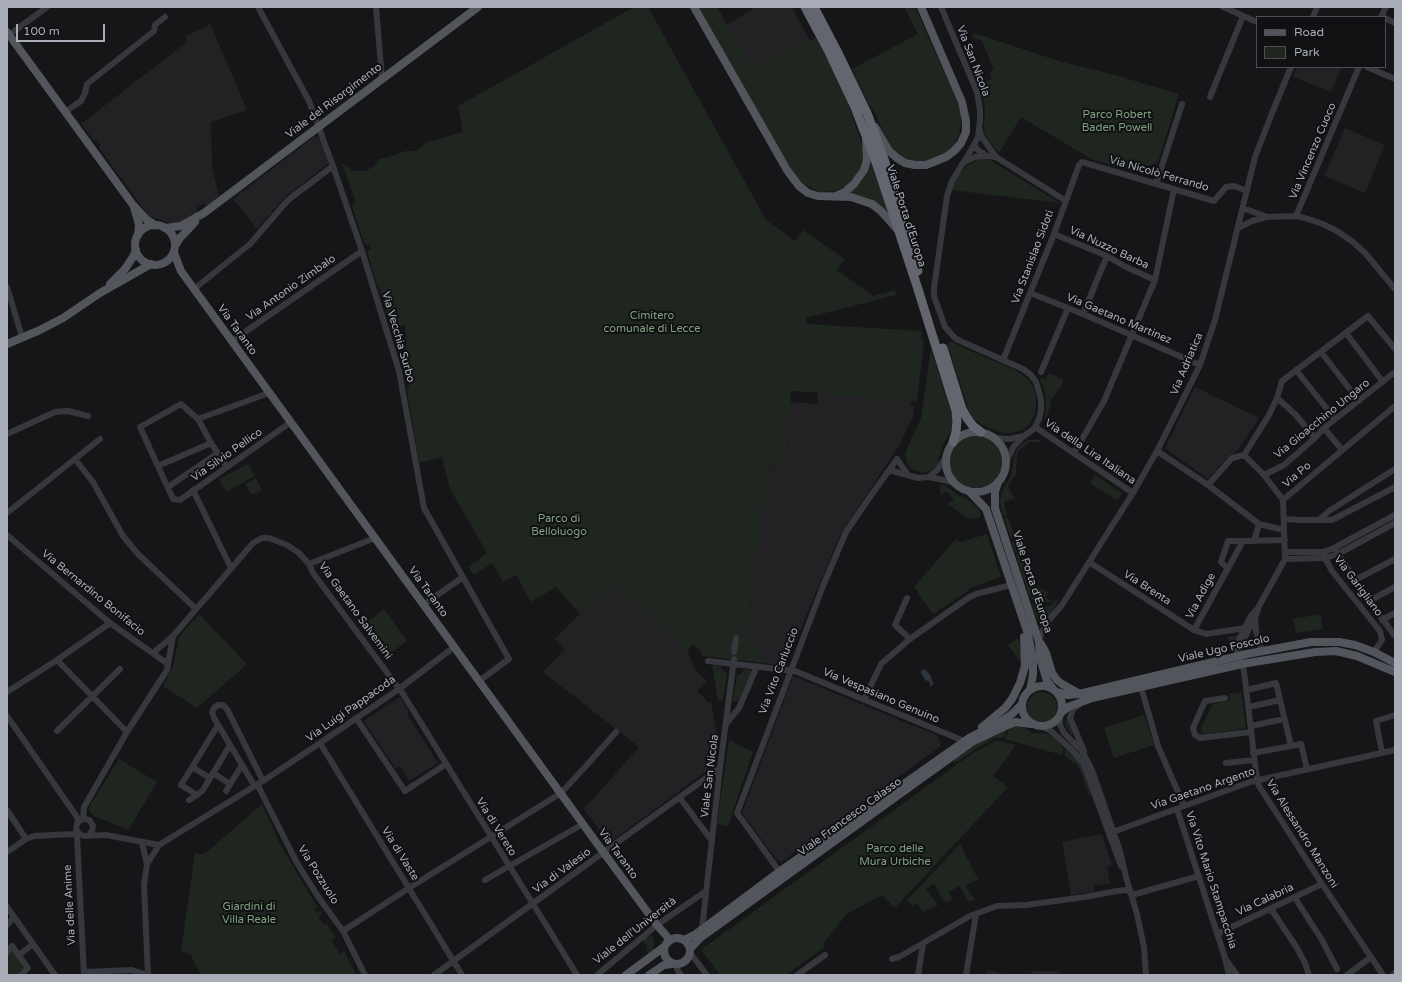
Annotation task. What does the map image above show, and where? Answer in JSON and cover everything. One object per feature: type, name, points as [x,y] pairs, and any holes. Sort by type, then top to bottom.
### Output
[{"type":"highway","name":"Viale Porta d'Europa","points":[[805,7],[829,52],[865,132],[917,286],[956,411],[957,427],[953,442]]},
{"type":"highway","name":"Viale Porta d'Europa","points":[[814,7],[867,113],[884,159],[962,409],[973,426],[981,432]]},
{"type":"main road","name":"Viale del Risorgimento","points":[[165,228],[181,226],[204,213],[478,7]]},
{"type":"main road","points":[[694,7],[798,186],[808,193],[818,196],[857,198],[872,204],[881,211],[897,229]]},
{"type":"main road","points":[[867,113],[889,151],[897,158],[905,162],[915,165],[926,165],[936,162],[954,151],[961,143],[966,132],[965,111],[921,7]]},
{"type":"main road","points":[[8,34],[133,205],[147,220],[155,225],[165,228],[172,235],[174,249],[170,259],[162,264],[151,264],[144,262],[136,250],[135,246],[139,225],[133,205]]},
{"type":"main road","points":[[835,196],[845,192],[854,184],[860,178],[864,170],[867,160],[865,132]]},
{"type":"main road","name":"Viale del Risorgimento","points":[[174,249],[185,232],[204,213]]},
{"type":"main road","points":[[138,236],[146,227],[155,225]]},
{"type":"main road","name":"Via Taranto","points":[[174,249],[181,271],[604,853],[657,925],[670,940]]},
{"type":"main road","points":[[100,293],[125,269],[133,258],[136,250]]},
{"type":"main road","points":[[7,344],[63,318],[100,293],[151,264]]},
{"type":"main road","points":[[953,442],[962,435],[972,432],[981,432]]},
{"type":"main road","name":"Viale Porta d'Europa","points":[[981,432],[994,438]]},
{"type":"main road","points":[[994,438],[1000,444],[1004,452],[1006,462]]},
{"type":"main road","name":"Viale Porta d'Europa","points":[[946,458],[953,442]]},
{"type":"main road","points":[[946,458],[946,466],[949,475],[955,483]]},
{"type":"main road","name":"Viale Porta d'Europa","points":[[1006,462],[1003,474],[998,482],[995,492],[996,508],[1039,642],[1040,658],[1044,672],[1047,681],[1055,690]]},
{"type":"main road","points":[[969,491],[986,490],[998,482]]},
{"type":"main road","name":"Viale Porta d'Europa","points":[[955,483],[969,491],[986,509],[1028,634],[1033,662],[1033,675],[1030,690]]},
{"type":"main road","points":[[966,739],[1005,708],[1020,683],[1025,666],[1022,616]]},
{"type":"main road","points":[[1039,642],[1046,653],[1052,673],[1057,680],[1079,694]]},
{"type":"main road","name":"Viale Ugo Foscolo","points":[[1055,690],[1067,695],[1079,694],[1238,656],[1311,642],[1330,642],[1355,645],[1374,652],[1395,663]]},
{"type":"main road","name":"Viale Ugo Foscolo","points":[[1061,714],[1068,707],[1096,697],[1242,664],[1315,652],[1336,651],[1357,656],[1395,672]]},
{"type":"main road","points":[[1015,693],[1023,701],[1025,718],[1032,724],[1043,727],[1051,725],[1061,714],[1062,702],[1055,690],[1048,687],[1039,686],[1030,690],[1023,701]]},
{"type":"main road","name":"Viale Francesco Calasso","points":[[690,951],[700,938],[781,875],[966,739],[1002,721],[1012,714],[1023,701]]},
{"type":"main road","name":"Viale Francesco Calasso","points":[[684,940],[781,875],[972,742],[1016,722],[1032,724]]},
{"type":"main road","points":[[626,975],[664,948],[670,940],[675,938],[684,940],[687,943],[690,951],[685,962],[664,965],[648,975]]},
{"type":"main road","points":[[664,948],[665,957],[674,964]]},
{"type":"street","points":[[8,34],[47,7]]},
{"type":"street","name":"Via Vecchia Surbo","points":[[258,7],[309,101],[362,251],[399,371],[424,508],[509,659],[479,681]]},
{"type":"street","points":[[376,7],[382,79]]},
{"type":"street","name":"Via San Nicola","points":[[941,7],[977,92],[980,110],[980,129],[965,162],[952,181],[947,196],[934,296],[945,327],[953,336],[962,342],[1023,369],[1031,375],[1036,382],[1041,399],[1041,410],[1035,427]]},
{"type":"street","points":[[1223,7],[1256,22]]},
{"type":"street","points":[[1210,98],[1243,16]]},
{"type":"street","points":[[65,112],[81,100],[85,93],[87,84],[154,31],[155,25],[165,17]]},
{"type":"street","name":"Via Adriatica","points":[[1039,642],[1041,634],[1048,621],[1062,606],[1134,493],[1157,452],[1200,364],[1215,320],[1255,157],[1292,68]]},
{"type":"street","name":"Via Vincenzo Cuoco","points":[[1238,228],[1252,221],[1267,217],[1296,216],[1359,68]]},
{"type":"street","points":[[1369,68],[1395,79]]},
{"type":"street","points":[[1156,184],[1182,104]]},
{"type":"street","points":[[980,129],[981,136],[988,148],[996,157],[1066,201]]},
{"type":"street","points":[[974,145],[988,148]]},
{"type":"street","points":[[974,145],[978,150],[987,156]]},
{"type":"street","points":[[965,162],[975,157],[996,157]]},
{"type":"street","name":"Via Nicolò Ferrando","points":[[1082,162],[1214,200],[1226,187],[1234,186],[1248,190]]},
{"type":"street","name":"Via Stanislao Sidoti","points":[[1003,360],[1054,234],[1079,165],[1082,162]]},
{"type":"street","points":[[194,289],[250,244],[288,200],[333,166]]},
{"type":"street","points":[[1074,453],[1104,401],[1155,280],[1174,189]]},
{"type":"street","name":"Via Vincenzo Cuoco","points":[[1243,208],[1267,217]]},
{"type":"street","points":[[1296,216],[1323,224],[1337,231],[1353,242],[1366,254],[1395,289]]},
{"type":"street","name":"Via Nuzzo Barba","points":[[1054,234],[1107,256],[1126,267],[1155,280]]},
{"type":"street","name":"Via Antonio Zimbalo","points":[[232,341],[362,251]]},
{"type":"street","points":[[1083,314],[1107,256]]},
{"type":"street","points":[[7,287],[22,337]]},
{"type":"street","name":"Via Gaetano Martinez","points":[[1030,294],[1083,314],[1200,364]]},
{"type":"street","points":[[1041,372],[1068,308]]},
{"type":"street","points":[[1208,485],[1232,458],[1244,455],[1269,415],[1277,398],[1282,380],[1368,316],[1395,349]]},
{"type":"street","points":[[1346,333],[1383,382]]},
{"type":"street","points":[[1321,352],[1359,401]]},
{"type":"street","points":[[1296,370],[1335,419]]},
{"type":"street","name":"Via Gioacchino Ungaro","points":[[1264,475],[1284,465],[1315,438],[1324,428],[1395,372]]},
{"type":"street","points":[[198,419],[269,393]]},
{"type":"street","points":[[1277,398],[1296,414],[1315,438]]},
{"type":"street","points":[[218,453],[168,488],[140,427],[181,404],[198,419],[211,443],[218,453],[226,467]]},
{"type":"street","name":"Via Po","points":[[1238,656],[1240,646],[1255,618],[1258,608],[1285,559],[1283,500],[1395,406]]},
{"type":"street","points":[[7,434],[55,412],[68,411],[88,416]]},
{"type":"street","name":"Via Silvio Pellico","points":[[168,488],[173,499],[180,500],[291,422]]},
{"type":"street","points":[[1006,462],[1014,446],[1035,427]]},
{"type":"street","name":"Via della Lira Italiana","points":[[1035,427],[1134,493]]},
{"type":"street","points":[[1324,428],[1342,450]]},
{"type":"street","points":[[994,438],[1009,439],[1024,436]]},
{"type":"street","points":[[7,513],[100,439]]},
{"type":"street","points":[[158,466],[211,443]]},
{"type":"street","points":[[1157,452],[1208,485],[1259,524],[1284,530]]},
{"type":"street","points":[[1244,455],[1264,475],[1283,500]]},
{"type":"street","points":[[928,477],[937,470],[946,458]]},
{"type":"street","points":[[75,459],[93,482],[123,536],[137,553],[196,609]]},
{"type":"street","name":"Via Vito Carluccio","points":[[781,875],[737,813],[790,670],[846,532],[897,459],[908,474]]},
{"type":"street","points":[[1319,520],[1329,511],[1395,469]]},
{"type":"street","points":[[889,470],[918,478],[928,477],[948,480],[955,483]]},
{"type":"street","points":[[1284,519],[1332,520],[1395,487]]},
{"type":"street","points":[[153,654],[173,636],[231,568],[193,490]]},
{"type":"street","points":[[1285,552],[1324,555],[1395,515]]},
{"type":"street","points":[[1285,559],[1338,554],[1395,523]]},
{"type":"street","points":[[1254,541],[1259,524]]},
{"type":"street","name":"Via Bernardino Bonifacio","points":[[7,535],[110,623],[168,664]]},
{"type":"street","name":"Via Gaetano Salvemini","points":[[231,568],[253,543],[262,538],[270,538],[287,545],[299,553],[309,564],[313,573],[399,689]]},
{"type":"street","points":[[309,564],[375,538]]},
{"type":"street","name":"Via Adige","points":[[1228,569],[1222,562],[1228,541],[1284,540]]},
{"type":"street","name":"Via Adige","points":[[1243,541],[1194,630],[1206,634],[1245,628]]},
{"type":"street","name":"Via Garigliano","points":[[1334,548],[1382,620],[1395,636]]},
{"type":"street","name":"Via Garigliano","points":[[1324,555],[1332,571],[1380,631],[1382,640],[1374,652]]},
{"type":"street","points":[[1355,580],[1395,559]]},
{"type":"street","name":"Via Brenta","points":[[1089,562],[1194,630]]},
{"type":"street","points":[[423,605],[463,577]]},
{"type":"street","points":[[864,700],[881,664],[910,639],[968,598],[976,594],[1011,586]]},
{"type":"street","points":[[1369,601],[1395,587]]},
{"type":"street","points":[[907,598],[895,625],[910,639]]},
{"type":"street","name":"Via Po","points":[[1238,656],[1236,645],[1251,616],[1258,608]]},
{"type":"street","points":[[1382,620],[1395,613]]},
{"type":"street","name":"Via Po","points":[[1255,618],[1256,631],[1262,651]]},
{"type":"street","points":[[7,692],[57,660],[110,623]]},
{"type":"street","points":[[78,833],[76,826],[81,820],[84,807],[127,732],[167,670],[173,636]]},
{"type":"street","points":[[734,652],[736,638]]},
{"type":"street","name":"Via Luigi Pappacoda","points":[[159,845],[263,781],[320,743],[399,689],[454,647]]},
{"type":"street","points":[[1238,656],[1242,664]]},
{"type":"street","points":[[57,660],[127,732]]},
{"type":"street","points":[[708,660],[733,661],[790,670]]},
{"type":"street","points":[[726,724],[733,661]]},
{"type":"street","name":"Via Alessandro Manzoni","points":[[1242,664],[1247,690],[1253,757],[1259,786],[1383,975]]},
{"type":"street","name":"Viale San Nicola","points":[[702,929],[726,724],[739,708],[757,666]]},
{"type":"street","points":[[58,731],[120,669]]},
{"type":"street","name":"Via Vespasiano Genuino","points":[[790,670],[966,739]]},
{"type":"street","points":[[1247,690],[1276,683],[1291,746]]},
{"type":"street","name":"Via Vito Mario Stampacchia","points":[[1141,687],[1158,746],[1184,806]]},
{"type":"street","name":"Via di Vereto","points":[[399,689],[577,975]]},
{"type":"street","points":[[1096,697],[1078,705],[1073,709],[1070,718],[1092,770],[1122,856],[1144,947],[1146,975]]},
{"type":"street","points":[[1225,698],[1205,701],[1193,728],[1195,735],[1200,738],[1251,729],[1284,719]]},
{"type":"street","points":[[1249,707],[1280,700]]},
{"type":"street","name":"Via Pozzuolo","points":[[263,781],[228,709],[223,705],[218,705],[212,712],[218,725],[256,785],[297,863],[319,898],[343,931],[365,975]]},
{"type":"street","points":[[1061,714],[1060,725],[1064,734],[1082,751],[1087,758]]},
{"type":"street","points":[[1382,753],[1376,721],[1395,715]]},
{"type":"street","points":[[7,716],[77,817],[81,820],[90,821],[93,826],[106,835]]},
{"type":"street","points":[[356,718],[405,791],[446,764]]},
{"type":"street","points":[[197,795],[181,785],[218,725]]},
{"type":"street","points":[[1043,727],[1051,731],[1073,751],[1086,770],[1111,842],[1127,879],[1125,885],[1108,892]]},
{"type":"street","points":[[343,931],[561,793],[616,732]]},
{"type":"street","name":"Via di Vaste","points":[[320,743],[462,975]]},
{"type":"street","points":[[1226,763],[1302,744],[1307,769]]},
{"type":"street","points":[[189,800],[203,790],[230,745]]},
{"type":"street","name":"Via Gaetano Argento","points":[[1113,832],[1257,780],[1395,750]]},
{"type":"street","points":[[226,791],[242,765]]},
{"type":"street","points":[[192,767],[230,784]]},
{"type":"street","name":"Via di Valesio","points":[[434,975],[720,768]]},
{"type":"street","points":[[680,798],[712,841]]},
{"type":"street","points":[[71,808],[84,807]]},
{"type":"street","name":"Via Vito Mario Stampacchia","points":[[1177,809],[1225,958],[1229,975]]},
{"type":"street","points":[[7,810],[26,839]]},
{"type":"street","points":[[486,880],[583,824]]},
{"type":"street","points":[[89,835],[93,826]]},
{"type":"street","points":[[7,852],[26,839],[34,836],[78,833],[84,836],[106,835],[159,845],[147,864]]},
{"type":"street","name":"Via delle Anime","points":[[78,833],[84,973]]},
{"type":"street","points":[[84,973],[132,970],[147,975],[144,885],[147,864],[142,842]]},
{"type":"street","points":[[1131,894],[1199,876]]},
{"type":"street","name":"Via Calabria","points":[[1217,934],[1271,910],[1322,884]]},
{"type":"street","points":[[892,959],[900,957],[976,914],[997,906],[1026,905],[1126,890],[1131,894]]},
{"type":"street","name":"Viale dell'Università","points":[[597,975],[657,925],[706,891]]},
{"type":"street","points":[[1294,898],[1322,940],[1337,969]]},
{"type":"street","points":[[7,907],[55,975]]},
{"type":"street","points":[[1271,910],[1297,948],[1305,963],[1309,975]]},
{"type":"street","points":[[966,975],[976,914]]},
{"type":"street","points":[[7,925],[14,917]]},
{"type":"street","points":[[19,955],[33,944]]},
{"type":"street","points":[[918,975],[923,944]]},
{"type":"street","points":[[7,952],[12,946],[28,968],[21,975]]},
{"type":"street","points":[[690,951],[707,975]]},
{"type":"street","points":[[797,975],[825,955]]},
{"type":"street","points":[[1348,975],[1371,957]]},
{"type":"street","name":"Via Vito Mario Stampacchia","points":[[1225,958],[1237,975]]},
{"type":"street","points":[[674,964],[681,975]]},
{"type":"street","points":[[46,975],[51,969]]},
{"type":"shaded area","points":[[756,7],[792,7],[810,41],[751,67],[727,25]]},
{"type":"shaded area","points":[[210,24],[247,110],[211,122],[212,167],[219,196],[207,206],[203,204],[197,208],[197,213],[191,218],[176,224],[149,216],[99,148],[99,143],[93,140],[81,124],[188,41],[185,37]]},
{"type":"shaded area","points":[[1297,68],[1342,68],[1331,92],[1293,77]]},
{"type":"shaded area","points":[[1345,128],[1385,145],[1365,193],[1324,176]]},
{"type":"shaded area","points":[[315,136],[320,139],[329,163],[285,197],[257,229],[233,199]]},
{"type":"shaded area","points":[[1195,387],[1259,418],[1238,450],[1222,463],[1208,479],[1165,448]]},
{"type":"shaded area","points":[[818,393],[824,393],[824,395],[911,400],[910,405],[914,407],[913,416],[900,444],[840,535],[785,666],[763,663],[762,654],[746,634],[769,464],[786,466],[790,402],[817,404]]},
{"type":"shaded area","points":[[615,584],[687,650],[696,671],[707,681],[697,691],[709,703],[711,701],[717,733],[712,767],[609,843],[584,809],[639,747],[543,672],[565,650],[555,639],[580,614]]},
{"type":"shaded area","points":[[922,669],[926,670],[931,676],[934,683],[932,686],[930,686],[930,682],[925,680],[921,673]]},
{"type":"shaded area","points":[[793,676],[936,735],[939,738],[941,746],[781,862],[776,859],[742,813]]},
{"type":"shaded area","points":[[400,697],[409,712],[407,714],[438,763],[409,781],[400,766],[396,769],[364,721]]},
{"type":"shaded area","points":[[1102,834],[1112,865],[1107,867],[1110,883],[1094,886],[1094,891],[1071,895],[1062,842]]},
{"type":"shaded area","points":[[987,970],[1006,974],[1013,975],[987,975]]},
{"type":"shaded area","points":[[1031,971],[1059,971],[1060,975],[1033,975]]},
{"type":"green space","name":"Cimitero comunale di Lecce","points":[[634,7],[648,7],[766,220],[795,241],[803,230],[845,259],[837,270],[873,296],[895,290],[896,295],[806,318],[807,324],[922,331],[921,337],[924,341],[917,401],[824,395],[824,393],[791,391],[786,466],[769,464],[746,634],[759,646],[763,663],[702,656],[701,652],[693,644],[687,650],[615,584],[580,614],[556,587],[531,602],[516,575],[503,582],[492,563],[474,575],[468,567],[487,553],[450,489],[442,457],[419,463],[407,389],[409,386],[405,325],[390,326],[367,250],[370,250],[371,247],[369,244],[365,245],[352,206],[355,200],[342,164],[352,170],[366,171],[374,166],[378,160],[406,151],[416,151],[427,142],[463,132],[458,106]]},
{"type":"green space","points":[[698,7],[717,7],[751,67],[816,38],[845,93],[864,149],[863,167],[849,185],[835,191],[820,192],[803,184],[795,177]]},
{"type":"green space","points":[[904,7],[915,7],[961,113],[959,136],[953,146],[945,154],[924,162],[912,161],[893,151],[887,142],[874,110],[868,103],[853,71],[854,68],[918,34]]},
{"type":"green space","name":"Parco Robert Baden Powell","points":[[974,33],[1062,62],[1115,75],[1179,94],[1158,162],[1135,172],[1093,160],[1021,117],[999,153],[985,134],[985,105],[978,85],[992,79],[990,72],[994,70],[982,41],[972,37]]},
{"type":"green space","points":[[984,159],[990,160],[1060,203],[951,190],[957,178],[968,164],[969,165]]},
{"type":"green space","points":[[870,162],[887,209],[886,210],[870,199],[847,193],[862,181]]},
{"type":"green space","points":[[951,341],[1015,370],[1028,379],[1036,396],[1036,405],[1035,413],[1031,422],[1024,429],[1009,434],[1000,432],[982,425],[970,415],[949,349],[948,345]]},
{"type":"green space","points":[[931,349],[953,418],[953,425],[943,444],[937,464],[933,469],[923,473],[912,469],[908,465],[905,453],[921,418]]},
{"type":"green space","points":[[1048,373],[1063,379],[1063,383],[1051,400],[1045,420],[1045,391],[1040,380],[1041,378],[1046,380]]},
{"type":"green space","points":[[976,436],[990,440],[998,448],[1002,462],[998,476],[990,484],[976,488],[962,484],[954,476],[950,462],[954,448],[962,440]]},
{"type":"green space","points":[[1028,440],[1039,440],[1049,444],[1043,442],[1030,442],[1020,449],[1017,455],[1016,474],[1008,487],[1015,498],[1004,502],[1007,515],[1003,516],[1000,502],[1002,491],[1011,476],[1017,449],[1021,444]]},
{"type":"green space","points":[[248,464],[255,476],[226,492],[219,479]]},
{"type":"green space","points":[[1095,475],[1122,493],[1118,500],[1090,483]]},
{"type":"green space","points":[[256,478],[262,490],[252,495],[245,484]]},
{"type":"green space","points":[[943,484],[973,503],[981,516],[977,519],[967,518],[948,504],[954,500],[947,491],[941,495],[939,487]]},
{"type":"green space","points":[[1008,517],[1015,537],[1011,539],[1004,518]]},
{"type":"green space","points":[[987,534],[1001,577],[967,589],[968,591],[933,614],[914,587],[956,539],[960,542]]},
{"type":"green space","points":[[1016,540],[1028,579],[1033,579],[1034,584],[1049,593],[1046,598],[1051,600],[1054,598],[1052,601],[1041,604],[1034,601],[1029,596],[1012,542]]},
{"type":"green space","points":[[1056,600],[1059,601],[1040,628],[1032,602],[1043,607],[1051,605]]},
{"type":"green space","points":[[384,609],[407,641],[386,656],[363,626]]},
{"type":"green space","points":[[199,614],[247,664],[197,708],[163,686],[173,667],[181,634]]},
{"type":"green space","points":[[1321,614],[1323,629],[1296,633],[1293,619]]},
{"type":"green space","points":[[1238,635],[1229,649],[1227,637]]},
{"type":"green space","points":[[1018,639],[1021,649],[1021,662],[1008,645]]},
{"type":"green space","points":[[712,665],[721,666],[722,670],[727,674],[723,700],[718,700]]},
{"type":"green space","points":[[744,669],[752,670],[738,701],[733,701],[737,675],[742,673]]},
{"type":"green space","points":[[1042,692],[1053,696],[1057,707],[1053,718],[1042,722],[1031,718],[1027,707],[1031,696]]},
{"type":"green space","points":[[1241,692],[1246,727],[1205,734],[1202,733],[1201,728],[1213,704],[1230,701],[1229,694]]},
{"type":"green space","points":[[1069,713],[1074,733],[1072,736],[1066,727],[1065,722]]},
{"type":"green space","points":[[1144,715],[1154,745],[1114,758],[1104,728]]},
{"type":"green space","points":[[1020,725],[1032,733],[1049,734],[1064,748],[1062,755],[1005,739],[1008,732],[1006,728]]},
{"type":"green space","points":[[1005,729],[1006,734],[1004,738],[995,738],[955,763],[953,760],[973,746]]},
{"type":"green space","points":[[729,740],[753,752],[728,826],[717,824]]},
{"type":"green space","name":"Parco delle Mura Urbiche","points":[[996,741],[1016,745],[993,776],[1008,787],[895,908],[882,895],[847,914],[823,944],[825,947],[786,975],[720,975],[702,951],[703,948],[973,753]]},
{"type":"green space","points":[[1066,749],[1072,753],[1080,763],[1091,795],[1089,795],[1077,765],[1064,756]]},
{"type":"green space","points":[[708,757],[710,759],[707,764],[694,778],[692,776]]},
{"type":"green space","points":[[119,759],[157,782],[128,830],[94,816],[89,811],[89,807]]},
{"type":"green space","name":"Giardini di Villa Reale","points":[[262,804],[280,844],[318,907],[314,909],[317,913],[320,910],[322,913],[318,917],[324,925],[326,923],[336,938],[332,940],[339,954],[344,951],[356,975],[201,975],[190,954],[181,951],[195,853],[203,854],[208,851]]},
{"type":"green space","points":[[960,844],[978,879],[965,886],[975,899],[969,902],[959,886],[949,892],[952,899],[944,902],[934,884],[926,889],[938,905],[923,912],[917,903],[913,906],[907,900]]},
{"type":"green space","points":[[653,936],[654,949],[649,954],[646,949],[648,948],[642,940]]},
{"type":"green space","points":[[12,950],[25,968],[18,975],[7,975],[7,956]]},
{"type":"park label","name":"Parco di Belloluogo","points":[[559,525]]}]
